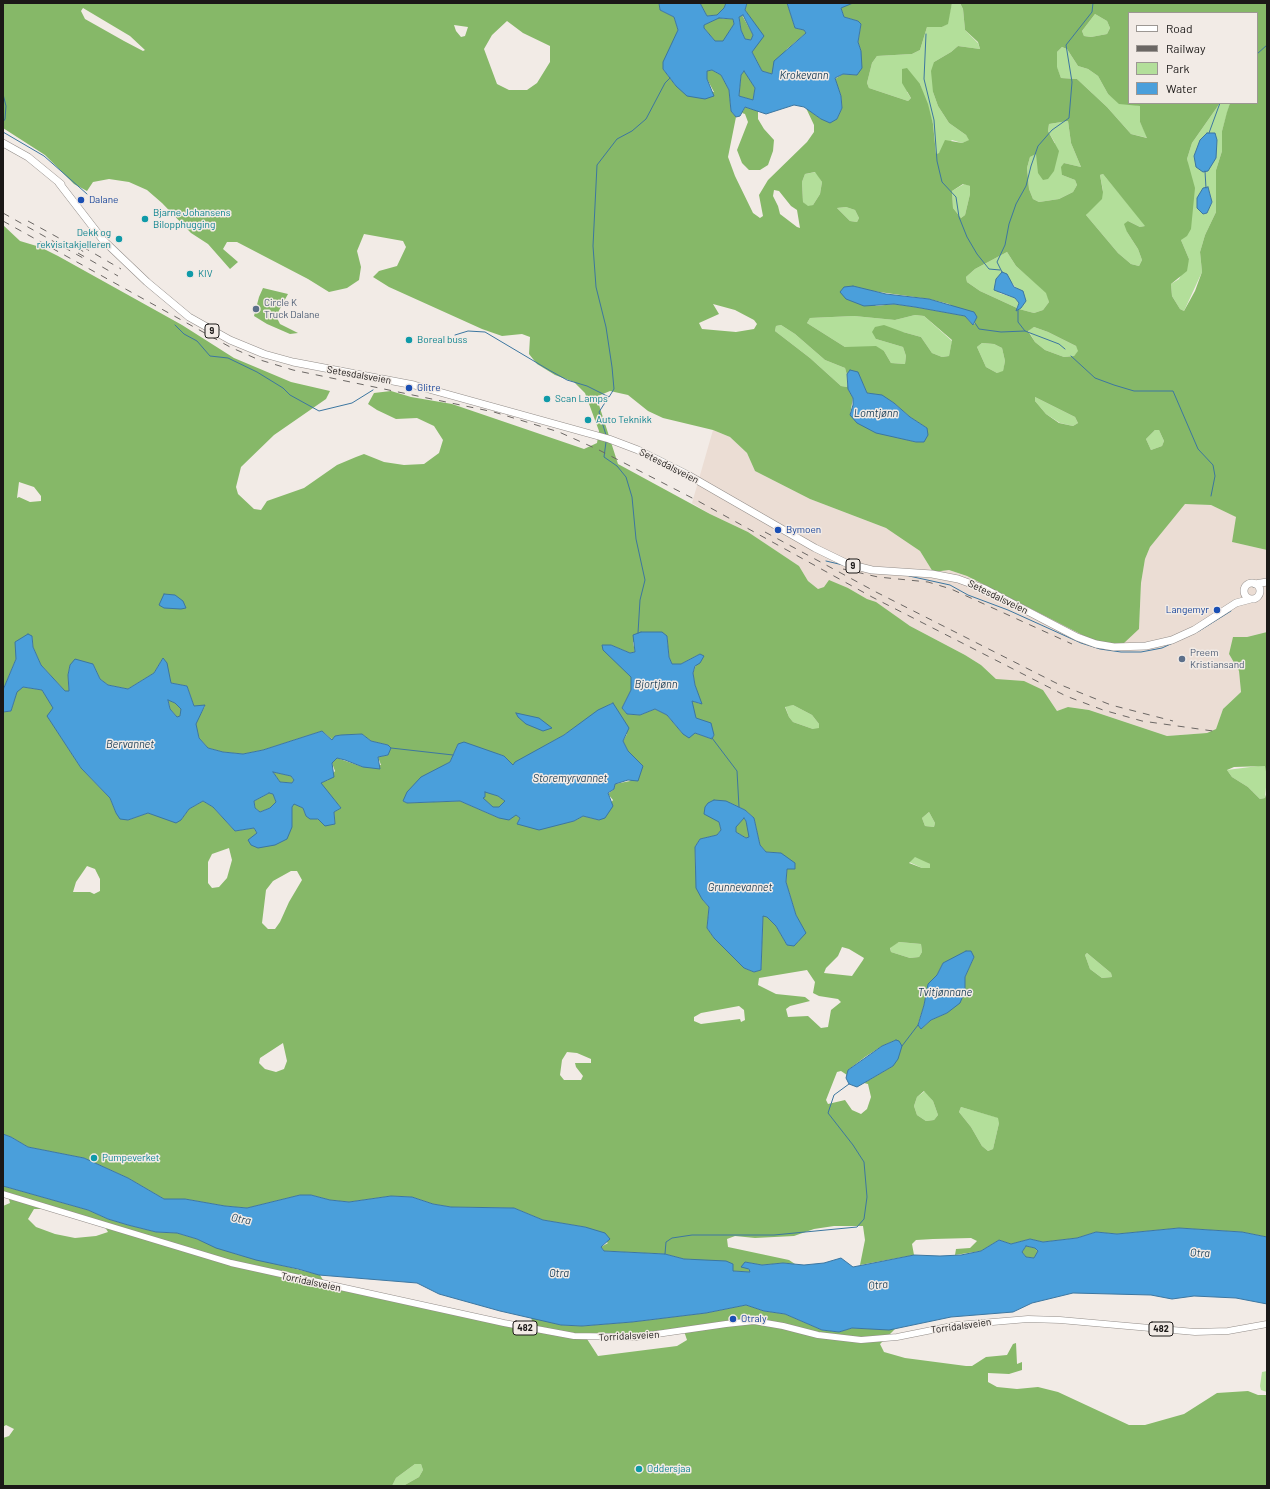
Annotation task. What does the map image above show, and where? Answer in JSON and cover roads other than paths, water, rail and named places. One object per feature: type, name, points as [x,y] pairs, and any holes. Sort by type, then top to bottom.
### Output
[{"type":"highway","name":"Setesdalsveien","points":[[3,143],[35,162],[70,192],[112,248],[179,310],[211,330],[240,345],[299,364],[414,386],[609,439],[638,450],[688,475],[815,548],[854,566],[878,571],[932,574],[962,580],[985,589],[1077,637],[1108,647],[1140,647],[1172,640],[1194,630],[1227,608],[1245,591]]},
{"type":"highway","name":"9","points":[[1245,591],[1249,584],[1267,582]]},
{"type":"highway","points":[[1255,584],[1259,588],[1260,593]]},
{"type":"highway","name":"9","points":[[1251,599],[1256,598],[1267,586]]},
{"type":"highway","points":[[1245,591],[1246,596],[1251,599]]},
{"type":"highway","name":"Setesdalsveien","points":[[1227,608],[1251,599]]},
{"type":"main road","name":"Torridalsveien","points":[[3,1194],[246,1267],[516,1326],[574,1336],[632,1338],[754,1321],[778,1325],[818,1335],[861,1340],[897,1337],[957,1326],[1028,1319],[1060,1320],[1195,1332],[1228,1331],[1267,1324]]},
{"type":"water","name":"Krokevann","points":[[659,3],[700,3],[707,16],[717,15],[724,8],[726,3],[747,3],[745,10],[764,36],[752,52],[762,71],[772,74],[774,61],[806,33],[804,30],[795,28],[787,3],[853,3],[841,8],[844,17],[858,21],[861,24],[858,42],[861,51],[862,68],[857,75],[843,74],[835,78],[841,96],[842,108],[837,119],[830,123],[821,119],[804,107],[794,105],[766,114],[745,107],[740,116],[736,117],[731,111],[729,90],[721,75],[712,70],[707,71],[707,79],[714,96],[705,99],[687,96],[676,86],[663,69],[663,62],[678,30],[674,17],[660,10]],"holes":[[[743,15],[753,35],[751,40],[745,39],[741,30],[739,17]],[[719,18],[733,19],[734,24],[723,41],[715,41],[704,28],[704,25]],[[744,71],[755,88],[753,100],[739,96],[741,75]]]},
{"type":"water","points":[[1207,133],[1215,133],[1217,140],[1216,158],[1208,171],[1203,172],[1196,167],[1194,156],[1200,140]]},
{"type":"water","points":[[1208,187],[1212,202],[1207,213],[1203,214],[1197,208],[1197,198],[1203,188]]},
{"type":"water","points":[[1002,272],[1007,274],[1014,287],[1023,291],[1026,301],[1021,308],[1016,311],[1019,303],[1015,298],[994,290],[996,279]]},
{"type":"water","points":[[853,286],[886,294],[929,299],[974,312],[977,317],[973,325],[965,316],[915,307],[894,304],[864,306],[846,299],[840,292],[844,287]]},
{"type":"water","name":"Lomtjønn","points":[[850,370],[858,372],[867,393],[882,395],[927,428],[928,435],[924,442],[916,442],[876,433],[857,423],[850,415],[853,405],[853,398],[848,389],[847,374]]},
{"type":"water","points":[[164,594],[175,595],[183,601],[186,608],[164,608],[159,605]]},
{"type":"water","name":"Bjortjønn","points":[[641,632],[662,632],[667,636],[669,657],[672,664],[681,664],[700,654],[704,656],[700,663],[695,666],[693,673],[695,685],[702,704],[692,701],[696,718],[711,723],[714,735],[712,739],[695,733],[689,738],[683,734],[667,715],[655,709],[640,715],[627,714],[622,708],[631,690],[631,677],[603,650],[602,645],[611,645],[630,653],[635,652],[633,635]]},
{"type":"water","name":"Bervannet","points":[[28,634],[32,636],[33,647],[41,665],[65,691],[69,691],[68,675],[70,665],[75,659],[93,664],[100,679],[108,685],[128,689],[154,673],[163,658],[167,663],[171,683],[187,686],[194,706],[205,705],[196,724],[199,738],[208,748],[223,752],[243,754],[263,750],[322,731],[332,740],[335,736],[362,734],[371,741],[388,745],[391,748],[388,755],[378,757],[380,769],[363,767],[337,758],[332,763],[334,777],[321,783],[341,808],[334,812],[335,824],[325,826],[318,819],[310,819],[306,816],[303,808],[294,804],[292,807],[292,827],[287,839],[275,845],[258,848],[251,845],[248,840],[257,833],[254,828],[235,831],[213,807],[203,801],[189,809],[181,820],[176,823],[148,813],[128,820],[120,819],[110,798],[81,768],[47,716],[53,708],[42,690],[23,687],[17,692],[11,711],[3,712],[3,690],[16,659],[15,642]],"holes":[[[168,700],[175,703],[181,709],[180,716],[177,717],[170,709]],[[273,772],[291,776],[294,780],[292,783],[280,782]],[[269,793],[273,794],[276,802],[270,808],[260,812],[255,808],[254,801]]]},
{"type":"water","name":"Storemyrvannet","points":[[613,703],[629,728],[623,741],[628,751],[643,766],[638,781],[628,780],[615,784],[614,789],[608,793],[613,806],[605,818],[599,820],[583,816],[574,821],[539,830],[517,824],[520,818],[516,815],[509,820],[499,818],[460,801],[407,803],[403,801],[407,792],[421,777],[450,762],[458,744],[464,742],[504,756],[513,765],[515,762],[564,735],[598,710]],"holes":[[[485,792],[498,796],[505,801],[499,807],[493,807],[483,798],[485,797]]]},
{"type":"water","points":[[516,713],[539,718],[552,728],[543,731],[526,724],[518,717]]},
{"type":"water","name":"Grunnevannet","points":[[714,800],[726,801],[745,810],[754,818],[760,845],[766,852],[781,853],[795,863],[795,869],[787,869],[786,882],[796,915],[806,933],[794,946],[787,945],[776,926],[767,917],[763,916],[761,970],[754,972],[744,968],[714,938],[707,928],[709,907],[702,899],[696,888],[695,847],[700,839],[717,835],[721,830],[719,822],[704,814],[705,807],[708,803]],"holes":[[[744,818],[749,837],[746,838],[736,832],[736,827]]]},
{"type":"water","name":"Tvitjønnane","points":[[966,951],[971,951],[974,957],[965,977],[965,991],[960,1003],[947,1013],[931,1020],[921,1029],[918,1025],[928,984],[937,975],[943,963]]},
{"type":"water","points":[[896,1040],[899,1041],[902,1046],[898,1059],[893,1066],[857,1087],[849,1084],[846,1078],[848,1070],[882,1046]]},
{"type":"water","name":"Otra","points":[[3,1134],[28,1147],[84,1158],[128,1178],[164,1199],[185,1199],[247,1208],[300,1195],[311,1195],[330,1200],[349,1202],[391,1196],[412,1197],[433,1204],[451,1207],[514,1208],[543,1220],[585,1227],[605,1233],[610,1239],[601,1247],[604,1251],[665,1254],[684,1259],[726,1261],[733,1264],[733,1271],[750,1272],[749,1269],[741,1267],[745,1262],[762,1265],[783,1263],[804,1265],[824,1263],[841,1258],[853,1267],[914,1255],[961,1255],[981,1251],[999,1240],[1011,1244],[1030,1239],[1043,1242],[1077,1238],[1096,1232],[1117,1234],[1179,1228],[1242,1232],[1267,1237],[1267,1304],[1236,1298],[1194,1296],[1172,1299],[1151,1295],[1073,1293],[1032,1303],[1013,1312],[951,1317],[889,1330],[852,1328],[839,1332],[822,1330],[785,1314],[764,1311],[746,1305],[706,1313],[632,1322],[582,1326],[561,1325],[500,1311],[439,1294],[417,1283],[319,1275],[256,1260],[216,1248],[197,1239],[177,1233],[156,1232],[128,1225],[108,1219],[88,1210],[3,1186]],"holes":[[[1026,1246],[1035,1248],[1038,1251],[1034,1258],[1026,1257],[1022,1252]]]},
{"type":"waterway","points":[[1002,272],[997,262],[1005,245],[1009,224],[1016,204],[1026,186],[1038,146],[1052,130],[1069,118],[1072,82],[1066,45],[1092,12],[1093,3]]},
{"type":"waterway","points":[[926,34],[924,79],[934,120],[937,161],[942,182],[956,197],[959,217],[967,237],[977,254],[989,269],[1000,270]]},
{"type":"waterway","points":[[1258,53],[1267,45]]},
{"type":"waterway","points":[[455,335],[468,331],[485,332],[567,380],[587,386],[609,397],[614,389],[612,367],[606,327],[596,287],[593,246],[597,165],[617,139],[632,131],[646,119],[665,83],[670,78]]},
{"type":"waterway","points":[[3,94],[6,106],[5,119],[3,122]]},
{"type":"waterway","points":[[1209,133],[1220,104]]},
{"type":"waterway","points":[[3,132],[44,156],[87,194]]},
{"type":"waterway","points":[[1205,171],[1206,188]]},
{"type":"waterway","points":[[1018,310],[1018,322],[1025,331],[1059,344],[1065,349]]},
{"type":"waterway","points":[[975,323],[979,329],[1001,332],[1025,331]]},
{"type":"waterway","points":[[175,325],[184,334],[197,341],[210,356],[228,358],[257,372],[283,388],[290,395],[319,411],[352,403],[373,390]]},
{"type":"waterway","points":[[1071,356],[1095,378],[1114,385],[1134,391],[1173,391],[1198,449],[1213,465],[1215,476],[1211,496]]},
{"type":"waterway","points":[[606,435],[599,412],[608,398]]},
{"type":"waterway","points":[[606,442],[604,457],[617,466],[626,477],[632,497],[636,539],[645,580],[640,600],[638,633]]},
{"type":"waterway","points":[[826,561],[843,565]]},
{"type":"waterway","points":[[909,576],[950,585],[968,595],[1008,610],[1081,643],[1100,649],[1121,652],[1141,652],[1162,648],[1199,631],[1231,611]]},
{"type":"waterway","points":[[712,738],[737,771],[739,807]]},
{"type":"waterway","points":[[391,748],[453,755]]},
{"type":"waterway","points":[[902,1046],[918,1025]]},
{"type":"waterway","points":[[665,1254],[666,1242],[672,1238],[692,1235],[774,1235],[857,1227],[864,1219],[867,1197],[864,1162],[853,1145],[828,1113],[834,1095],[849,1084]]},
{"type":"railway","points":[[3,213],[83,258]]},
{"type":"railway","points":[[3,221],[230,347],[257,359],[293,370],[494,412],[559,432],[599,450],[698,501],[872,597],[1066,696],[1103,710],[1142,721],[1213,731]]},
{"type":"railway","points":[[28,221],[86,253]]},
{"type":"railway","points":[[83,247],[121,269]]},
{"type":"railway","points":[[78,253],[118,276]]},
{"type":"railway","points":[[765,532],[876,592],[1056,683],[1111,705],[1173,721]]},
{"type":"railway","points":[[843,569],[878,577],[928,582],[951,589],[1072,644]]},
{"type":"place","name":"Dalane","points":[[81,200]]},
{"type":"place","name":"Bjarne Johansens Bilopphugging","points":[[145,219]]},
{"type":"place","name":"Dekk og rekvisitakjelleren","points":[[119,239]]},
{"type":"place","name":"KIV","points":[[190,274]]},
{"type":"place","name":"Circle K Truck Dalane","points":[[256,309]]},
{"type":"place","name":"Boreal buss","points":[[409,340]]},
{"type":"place","name":"Glitre","points":[[409,388]]},
{"type":"place","name":"Scan Lamps","points":[[547,399]]},
{"type":"place","name":"Auto Teknikk","points":[[588,420]]},
{"type":"place","name":"Bymoen","points":[[778,530]]},
{"type":"place","name":"Langemyr","points":[[1217,610]]},
{"type":"place","name":"Preem Kristiansand","points":[[1182,659]]},
{"type":"place","name":"Pumpeverket","points":[[94,1158]]},
{"type":"place","name":"Otraly","points":[[733,1319]]},
{"type":"place","name":"Oddersjaa","points":[[639,1469]]}]
